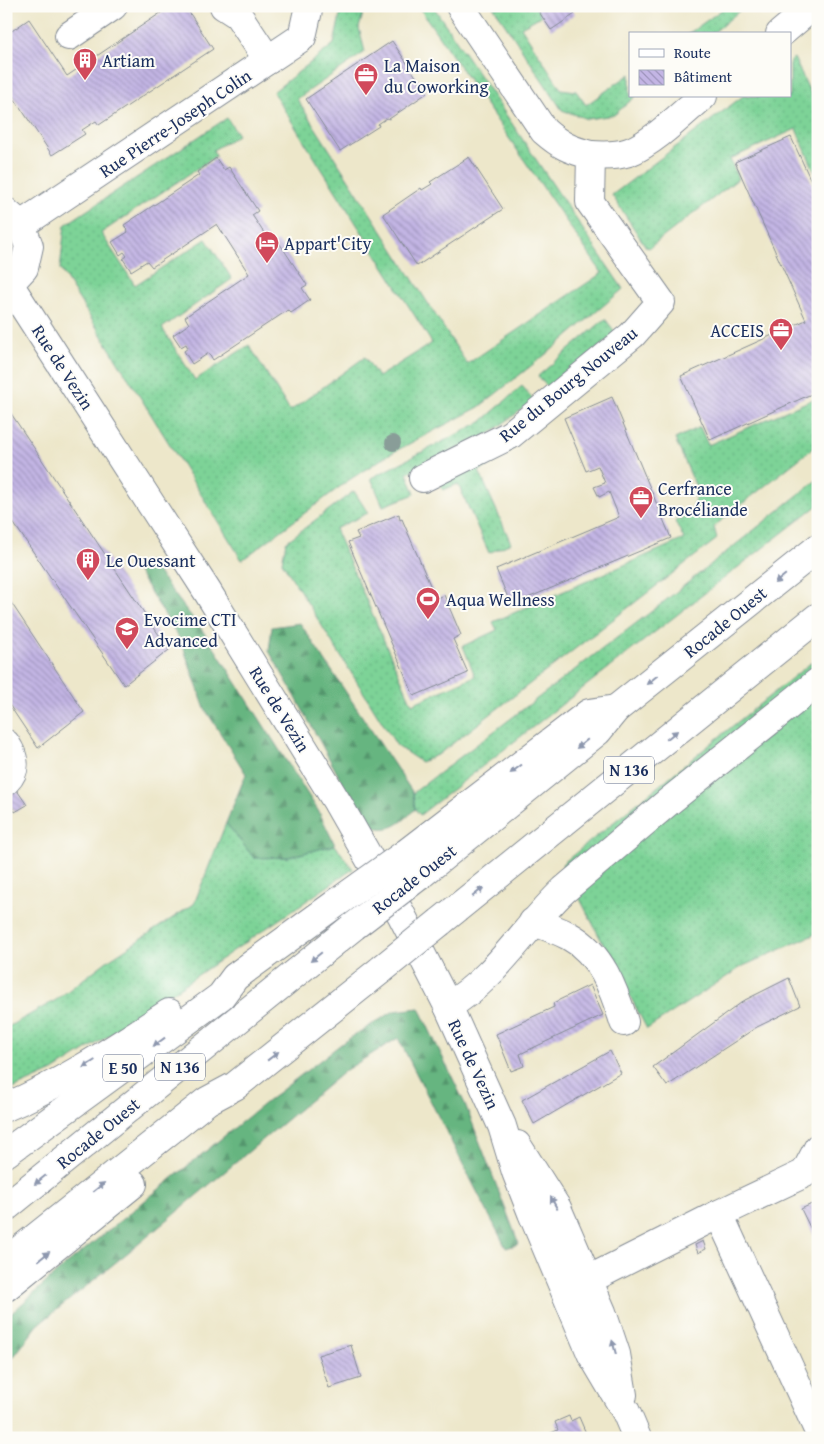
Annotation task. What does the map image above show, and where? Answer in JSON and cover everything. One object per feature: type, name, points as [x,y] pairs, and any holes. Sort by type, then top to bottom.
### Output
[{"type":"main road","points":[[69,36],[112,6]]},
{"type":"main road","points":[[224,6],[238,15],[268,60]]},
{"type":"main road","name":"Rue Pierre-Joseph Colin","points":[[14,219],[302,37],[309,6]]},
{"type":"main road","points":[[460,6],[544,131],[560,144],[574,151],[591,155],[616,155],[638,148],[701,98]]},
{"type":"main road","points":[[782,32],[814,6]]},
{"type":"main road","name":"Rue du Bourg Nouveau","points":[[423,478],[510,435],[632,335],[661,302],[590,202],[591,155]]},
{"type":"main road","points":[[8,285],[24,268],[28,246],[14,219]]},
{"type":"main road","name":"Rue de Vezin","points":[[8,285],[207,590],[337,802],[401,914],[448,1006],[502,1126],[516,1172],[532,1214],[591,1352],[626,1412],[637,1438]]},
{"type":"main road","name":"Rocade Ouest","points":[[6,1207],[354,926],[412,865],[589,713],[616,709],[818,548]]},
{"type":"main road","name":"N 136","points":[[6,1261],[207,1101],[235,1086],[818,617]]},
{"type":"main road","points":[[448,1006],[483,980],[533,922],[564,890],[667,803],[818,682]]},
{"type":"main road","points":[[6,744],[12,752],[14,767],[12,774],[6,780]]},
{"type":"main road","points":[[6,1107],[34,1095],[65,1078],[213,984],[236,977],[338,902],[412,865]]},
{"type":"main road","points":[[533,922],[555,929],[571,937],[587,949],[602,967],[618,1001],[624,1022]]},
{"type":"main road","name":"E 50","points":[[6,1153],[221,996],[236,977]]},
{"type":"main road","points":[[6,1287],[216,1116],[235,1086]]},
{"type":"main road","name":"Rue de Vezin","points":[[502,1126],[544,1185],[557,1208],[610,1333],[616,1354],[626,1412]]},
{"type":"main road","points":[[574,1314],[576,1300],[581,1288],[588,1280],[805,1172],[818,1148]]},
{"type":"main road","points":[[532,1214],[550,1231],[569,1272],[575,1278],[588,1280]]},
{"type":"main road","points":[[720,1214],[818,1430]]},
{"type":"green space","points":[[342,6],[365,6],[359,28],[365,52],[297,99],[467,364],[602,273],[418,6],[433,6],[623,289],[555,347],[479,407],[388,455],[349,480],[242,560],[60,269],[65,225],[227,118],[238,135],[213,150],[216,156],[101,233],[135,285],[206,239],[232,279],[162,328],[195,380],[249,345],[290,411],[365,357],[378,377],[432,343],[273,92],[334,44]]},
{"type":"green space","points":[[493,6],[535,6],[541,16],[521,27],[561,89],[576,91],[586,105],[629,75],[629,98],[634,98],[614,115],[587,119],[562,110]]},
{"type":"green space","points":[[727,6],[745,6],[714,32],[691,32]]},
{"type":"green space","points":[[794,58],[818,109],[818,179],[796,129],[730,159],[738,179],[649,248],[646,247],[612,195],[740,98],[792,98],[792,60]]},
{"type":"green space","points":[[605,319],[616,333],[549,389],[538,376]]},
{"type":"green space","points":[[522,386],[534,400],[492,432],[407,473],[415,494],[383,506],[371,478],[481,422]]},
{"type":"green space","points":[[818,397],[818,444],[718,523],[714,527],[717,539],[439,754],[421,762],[397,746],[282,562],[286,542],[354,491],[368,513],[335,529],[412,704],[475,676],[463,646],[497,630],[493,622],[684,539],[675,521],[692,513],[697,489],[675,439],[700,427],[708,445]]},
{"type":"green space","points":[[486,459],[489,466],[479,471],[511,543],[489,553],[458,484],[443,490],[439,481]]},
{"type":"green space","points":[[818,479],[818,505],[420,815],[415,809],[413,793],[656,608]]},
{"type":"green space","points":[[149,561],[208,638],[319,812],[335,845],[288,857],[254,858],[226,823],[246,774],[205,709],[181,641],[136,569]]},
{"type":"green space","points":[[300,623],[413,793],[415,809],[392,827],[375,827],[361,817],[269,651],[272,627]]},
{"type":"green space","points":[[818,657],[818,933],[743,966],[647,1029],[562,864]]},
{"type":"green space","points":[[226,823],[254,858],[288,857],[335,845],[353,869],[110,1035],[53,1071],[6,1092],[6,1028],[56,1000],[107,961],[194,904]]},
{"type":"green space","points":[[419,1008],[465,1104],[519,1244],[506,1248],[398,1038],[346,1070],[141,1242],[38,1325],[6,1367],[6,1318],[62,1268],[265,1103],[345,1041],[394,1011]]},
{"type":"building","name":"Artiam","points":[[171,6],[185,6],[213,49],[99,125],[96,121],[82,130],[85,134],[52,155],[6,86],[6,35],[29,19],[67,76]]},
{"type":"building","points":[[535,6],[570,6],[575,14],[551,30]]},
{"type":"building","name":"La Maison du Coworking","points":[[392,41],[427,93],[340,151],[306,99]]},
{"type":"building","points":[[791,137],[818,196],[818,391],[710,440],[681,376],[806,320],[735,162]]},
{"type":"building","points":[[469,157],[503,209],[417,266],[383,214],[421,188],[422,190],[432,184],[430,182]]},
{"type":"building","name":"Appart'City","points":[[216,158],[224,170],[229,167],[258,211],[252,215],[272,245],[278,241],[307,285],[302,288],[310,300],[291,313],[288,310],[213,360],[209,353],[192,364],[184,351],[188,348],[186,344],[181,347],[173,335],[189,324],[185,317],[249,274],[217,224],[152,267],[147,261],[131,271],[123,259],[127,256],[124,252],[120,255],[112,242],[128,232],[124,225],[199,175],[197,172]]},
{"type":"building","points":[[612,397],[671,538],[511,605],[496,569],[619,517],[609,492],[599,497],[594,487],[605,483],[598,466],[586,471],[564,418]]},
{"type":"building","name":"Le Ouessant","points":[[6,406],[169,650],[124,685],[6,512]]},
{"type":"building","points":[[399,514],[436,599],[444,595],[461,635],[453,639],[468,673],[414,696],[348,542],[359,538],[356,532]]},
{"type":"building","points":[[6,595],[84,712],[38,748],[6,700]]},
{"type":"building","points":[[16,789],[27,805],[15,812],[6,795]]},
{"type":"building","points":[[789,978],[800,1006],[757,1027],[667,1086],[653,1067],[745,1000]]},
{"type":"building","points":[[590,985],[603,1015],[520,1054],[524,1066],[511,1071],[496,1034],[554,1007],[553,1003]]},
{"type":"building","points":[[610,1051],[621,1073],[534,1124],[522,1100]]},
{"type":"building","points":[[818,1201],[818,1244],[801,1209]]},
{"type":"building","points":[[703,1241],[706,1249],[698,1253],[695,1245]]},
{"type":"building","points":[[351,1345],[361,1378],[329,1388],[318,1355]]},
{"type":"building","points":[[569,1416],[571,1421],[579,1417],[588,1438],[547,1438],[546,1435],[558,1430],[555,1422]]},
{"type":"place","name":"Artiam","points":[[85,81]]},
{"type":"place","name":"La Maison du Coworking","points":[[366,96]]},
{"type":"place","name":"Appart'City","points":[[267,264]]},
{"type":"place","name":"ACCEIS","points":[[781,351]]},
{"type":"place","name":"Cerfrance Brocéliande","points":[[641,519]]},
{"type":"place","name":"Le Ouessant","points":[[88,581]]},
{"type":"place","name":"Aqua Wellness","points":[[428,620]]},
{"type":"place","name":"Evocime CTI Advanced","points":[[127,650]]}]
